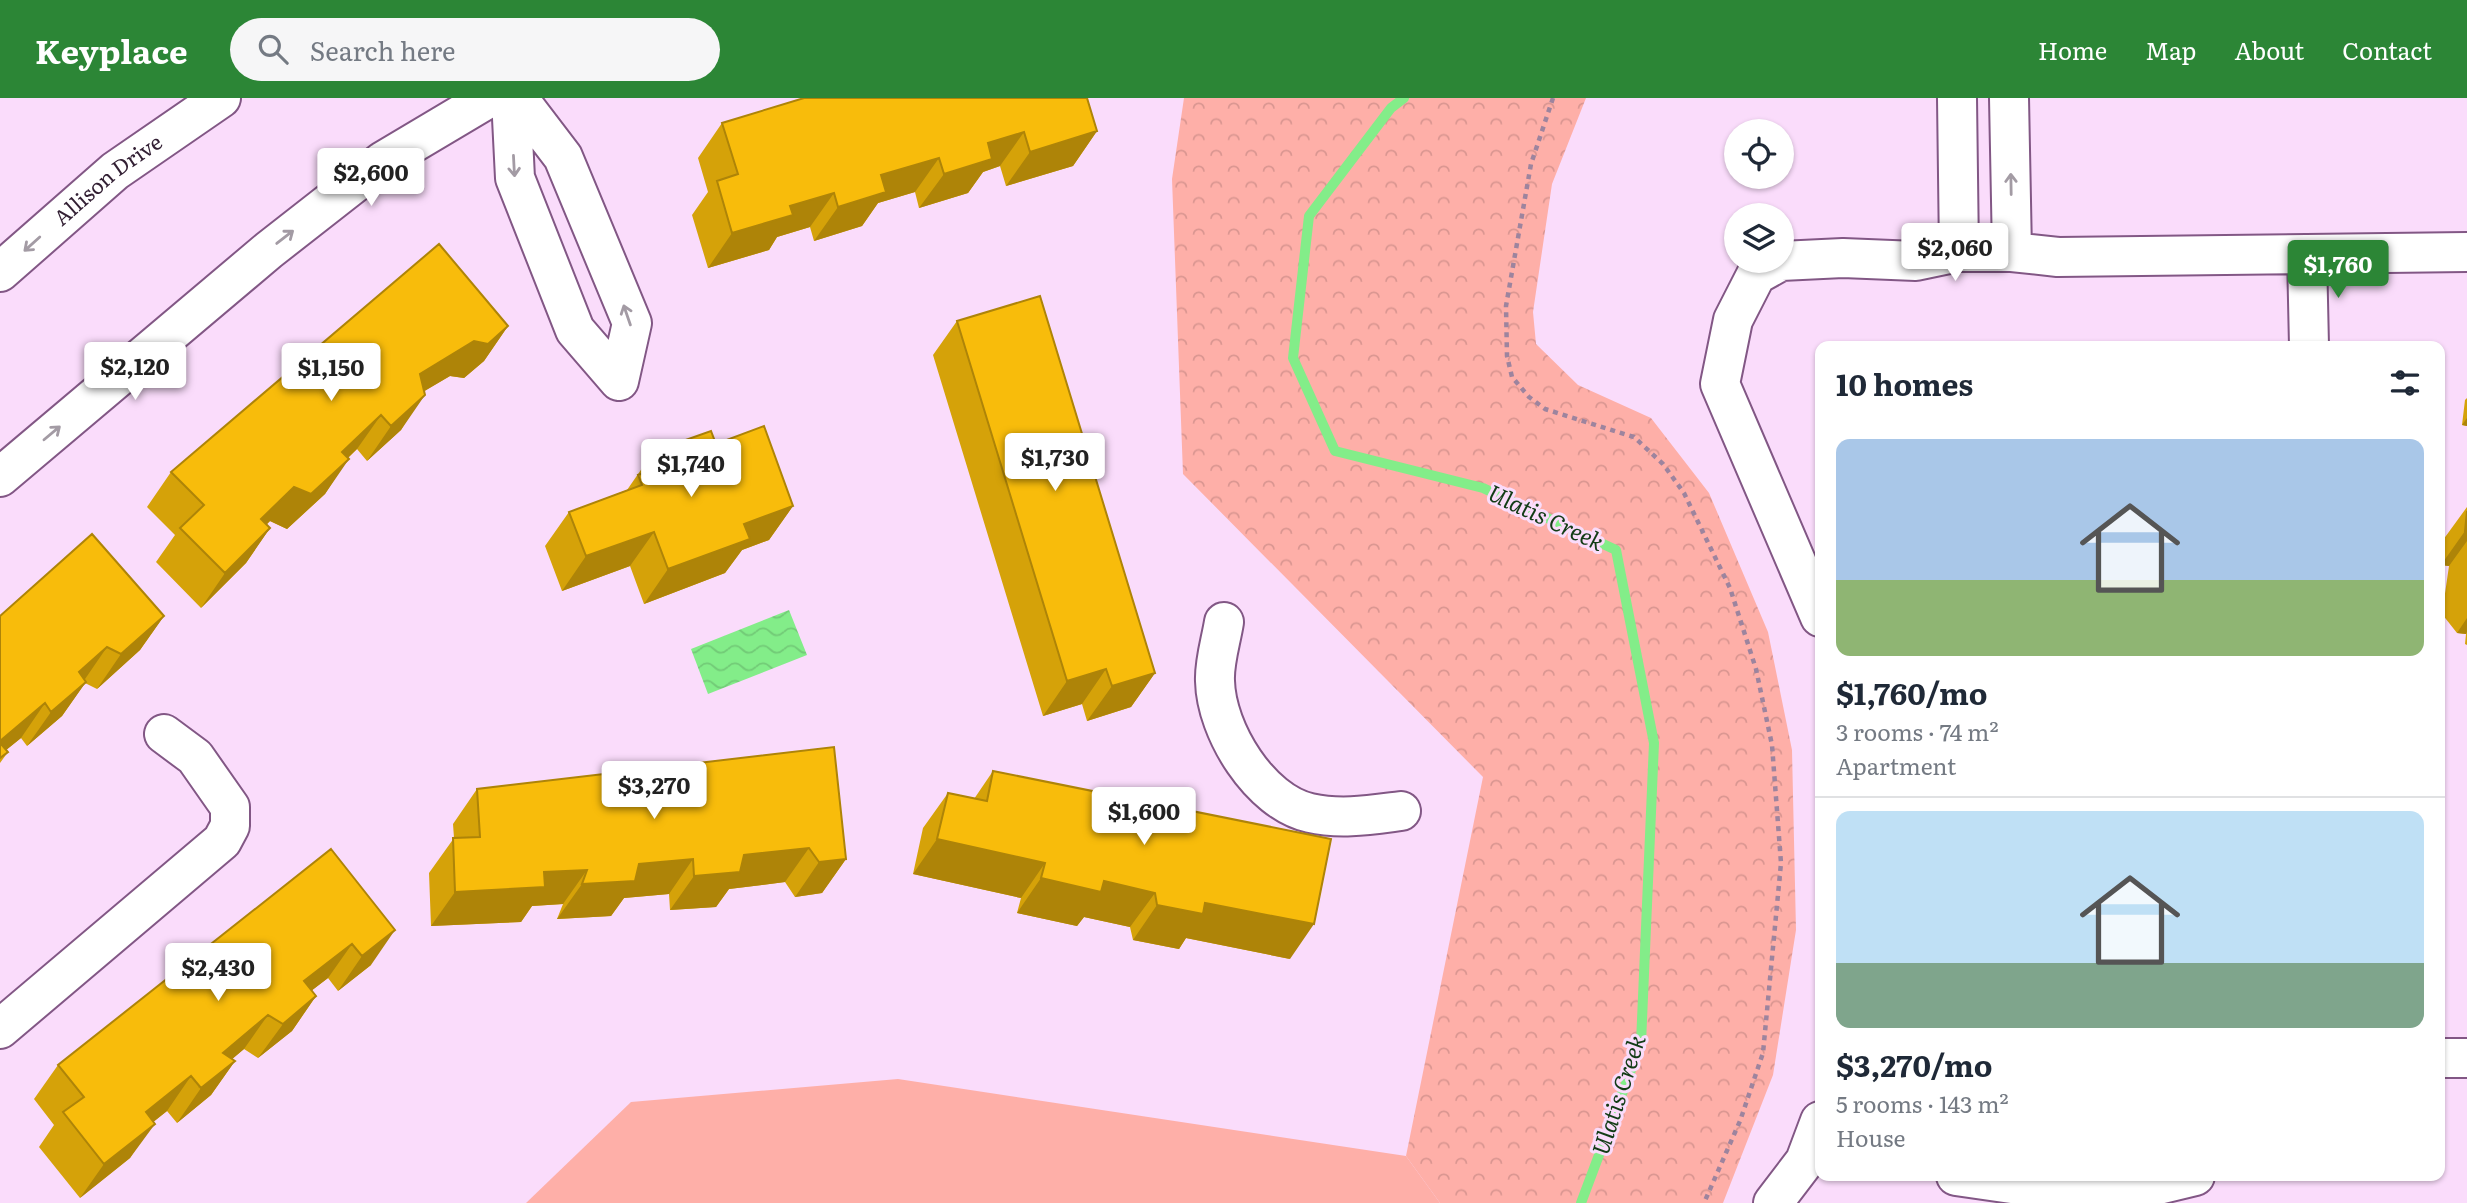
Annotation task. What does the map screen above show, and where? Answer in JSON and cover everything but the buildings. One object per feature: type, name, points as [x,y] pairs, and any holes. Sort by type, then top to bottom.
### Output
[{"type":"street","name":"Allison Drive","points":[[0,272],[115,171],[221,98]]},
{"type":"street","points":[[0,478],[269,250],[383,160],[489,98]]},
{"type":"street","points":[[511,98],[514,178],[575,330],[619,380],[632,323],[564,157],[518,98]]},
{"type":"street","points":[[1957,98],[1959,253]]},
{"type":"street","points":[[2010,98],[2012,253]]},
{"type":"street","points":[[1815,605],[1720,384],[1733,320],[1755,275],[1781,261],[1843,258],[1916,261],[1959,253],[2012,253],[2059,257],[2467,252]]},
{"type":"street","points":[[2307,255],[2309,341]]},
{"type":"street","points":[[1224,622],[1215,681],[1224,727],[1240,760],[1279,798],[1307,813],[1345,818],[1401,811]]},
{"type":"street","points":[[0,1029],[222,841],[230,826],[230,807],[195,757],[164,734]]},
{"type":"street","points":[[2445,1058],[2467,1058]]},
{"type":"street","points":[[1773,1203],[1805,1161],[1815,1134]]},
{"type":"street","points":[[1991,1181],[2047,1189],[2158,1185],[2174,1181]]},
{"type":"path","points":[[1553,98],[1531,164],[1506,306],[1507,356],[1512,377],[1529,397],[1545,409],[1634,437],[1663,464],[1684,493],[1730,588],[1756,669],[1772,745],[1781,863],[1763,1053],[1740,1121],[1704,1203]]},
{"type":"green space","points":[[1184,98],[1586,98],[1552,184],[1533,312],[1536,344],[1578,385],[1651,418],[1709,493],[1768,632],[1792,750],[1796,930],[1773,1075],[1723,1203],[1440,1203],[1406,1156],[1483,777],[1183,474],[1172,179]]},
{"type":"green space","points":[[898,1079],[1406,1156],[1440,1203],[526,1203],[631,1102]]},
{"type":"water","points":[[789,610],[807,655],[708,694],[691,649]]},
{"type":"waterway","name":"Ulatis Creek","points":[[1404,98],[1391,108],[1309,216],[1293,358],[1335,451],[1483,488],[1616,550],[1654,743],[1641,1043],[1581,1203]]}]
